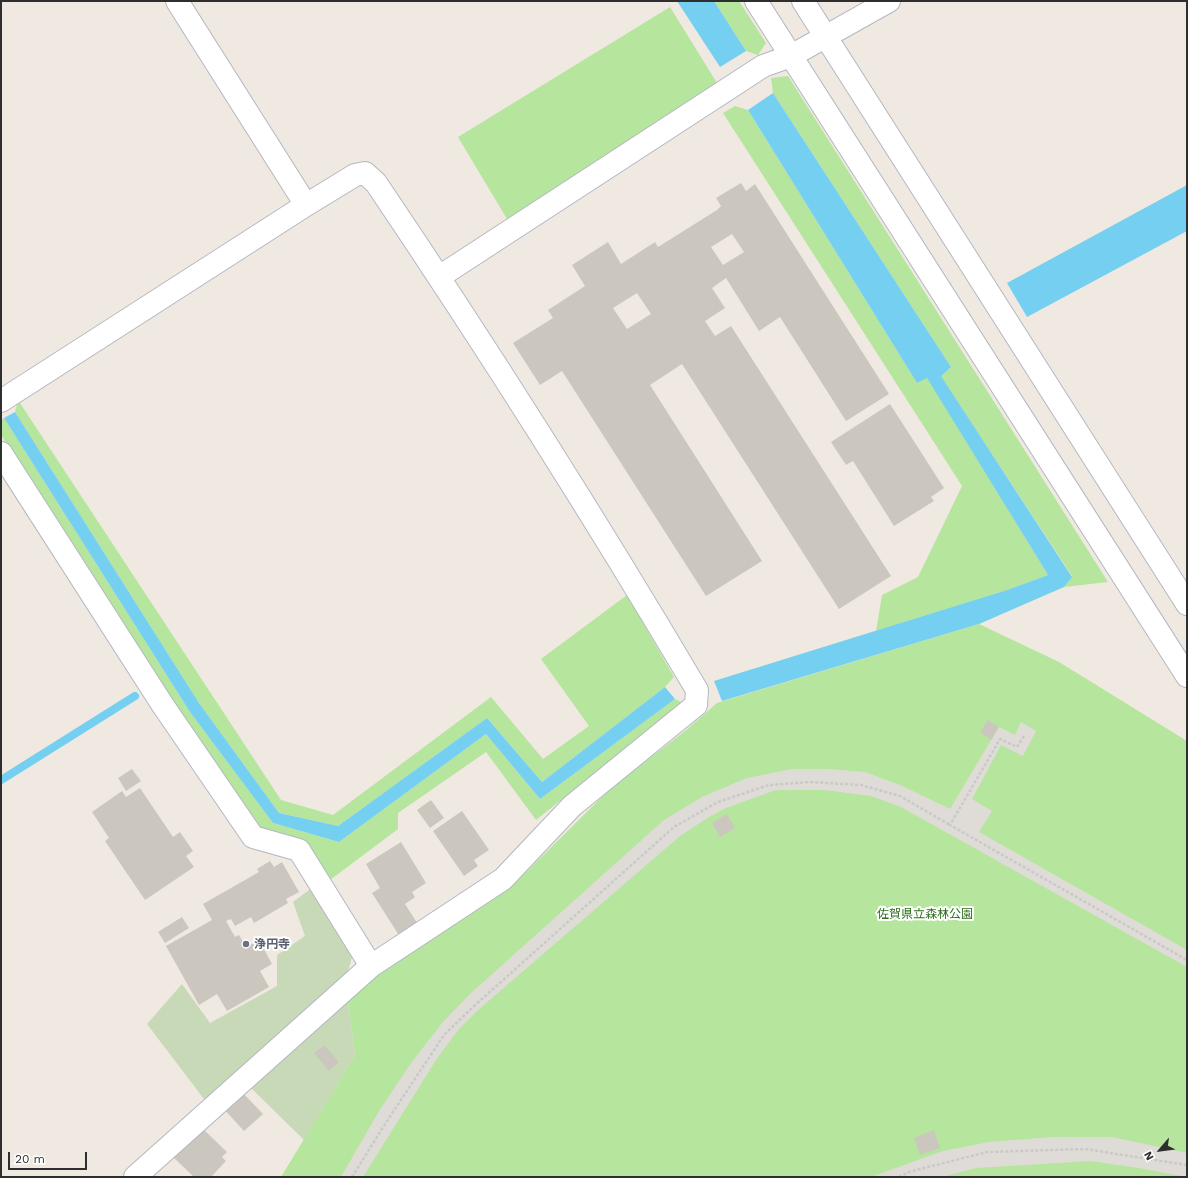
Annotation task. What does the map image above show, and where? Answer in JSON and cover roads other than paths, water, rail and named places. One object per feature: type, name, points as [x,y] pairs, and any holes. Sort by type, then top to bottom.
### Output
[{"type":"street","points":[[177,1],[306,205]]},
{"type":"street","points":[[756,1],[1187,676]]},
{"type":"street","points":[[803,1],[1187,604]]},
{"type":"street","points":[[439,277],[763,66],[791,56],[889,1]]},
{"type":"street","points":[[1,401],[306,205],[355,175],[365,173],[376,183],[439,277],[642,598],[698,690],[696,705],[572,806],[503,879],[371,966],[135,1177]]},
{"type":"street","points":[[1,453],[162,704],[253,837],[299,850],[371,966]]},
{"type":"water","points":[[677,1],[714,1],[746,51],[720,67]]},
{"type":"water","points":[[773,93],[951,367],[941,376],[1072,577],[1064,587],[979,624],[722,701],[714,681],[1007,590],[1048,575],[927,378],[917,383],[748,110]]},
{"type":"water","points":[[1187,185],[1187,231],[1027,317],[1007,283]]},
{"type":"water","points":[[15,412],[199,703],[279,813],[338,826],[487,718],[542,782],[665,687],[675,699],[540,799],[486,734],[339,842],[273,823],[190,712],[4,418]]},
{"type":"waterway","points":[[1,780],[135,696]]},
{"type":"place","name":"浄円寺","points":[[246,944]]},
{"type":"park label","name":"佐賀県立森林公園","points":[[925,914]]}]
